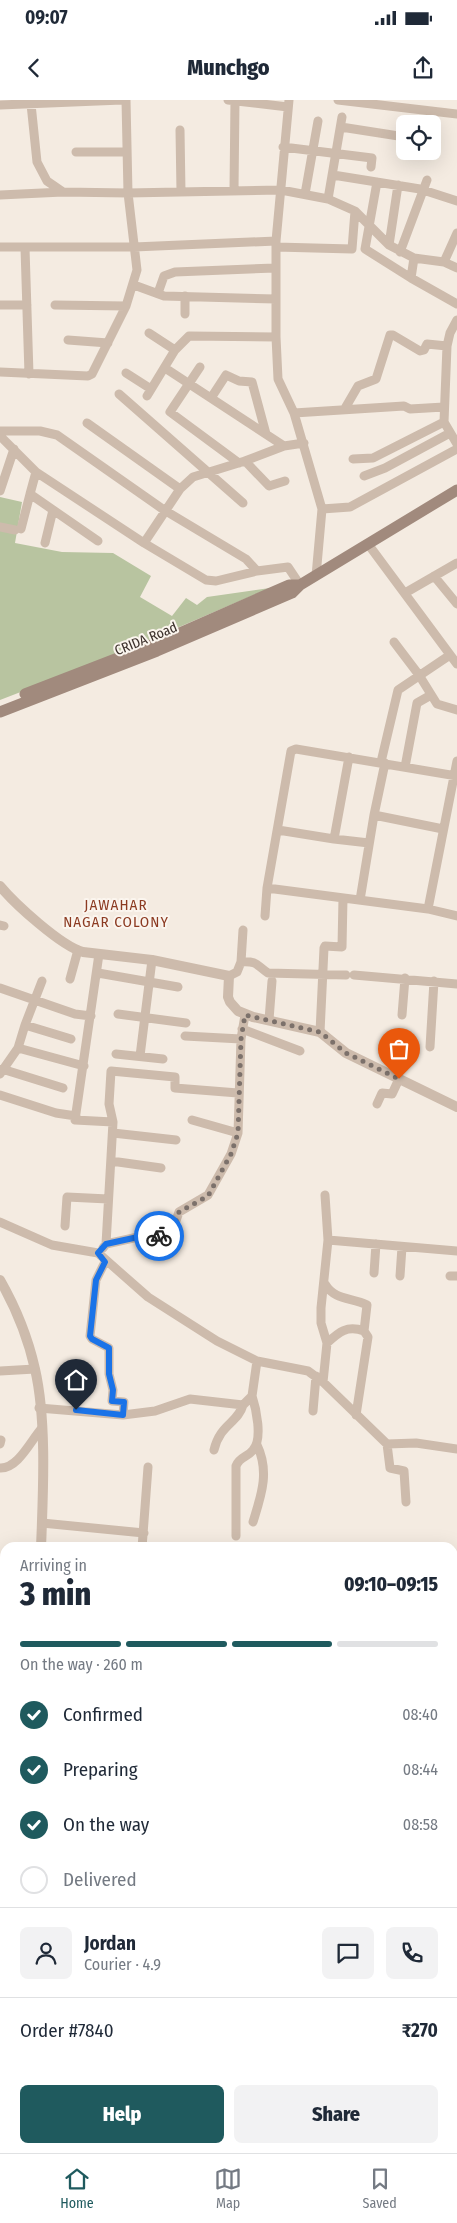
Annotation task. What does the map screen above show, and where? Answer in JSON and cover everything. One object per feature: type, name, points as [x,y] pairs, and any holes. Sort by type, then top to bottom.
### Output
[{"type":"main road","name":"CRIDA Road","points":[[0,712],[157,651],[292,593],[300,585],[457,490]]},
{"type":"main road","name":"CRIDA Road","points":[[0,704],[156,643],[289,585],[300,585]]},
{"type":"street","points":[[0,105],[52,101],[124,100],[128,193],[137,270],[134,285],[126,306],[92,374],[88,376],[0,372]]},
{"type":"street","points":[[234,190],[232,100],[288,104],[275,268],[278,378],[294,413],[322,509],[316,576]]},
{"type":"street","points":[[338,100],[457,114]]},
{"type":"street","points":[[31,104],[36,162],[47,181],[63,192]]},
{"type":"street","points":[[328,199],[342,117]]},
{"type":"street","points":[[305,194],[318,121]]},
{"type":"street","points":[[340,127],[396,136]]},
{"type":"street","points":[[180,130],[181,192]]},
{"type":"street","points":[[284,147],[372,158],[371,168]]},
{"type":"street","points":[[76,152],[127,152]]},
{"type":"street","points":[[333,175],[425,190],[457,200]]},
{"type":"street","points":[[400,252],[425,190],[427,180]]},
{"type":"street","points":[[377,182],[364,249],[457,304]]},
{"type":"street","points":[[389,245],[398,185]]},
{"type":"street","points":[[0,195],[63,192],[128,193],[280,190],[328,199],[355,211],[389,245],[400,252],[414,258],[444,262],[457,268]]},
{"type":"street","points":[[0,247],[276,244],[352,249],[355,211]]},
{"type":"street","points":[[444,262],[457,233]]},
{"type":"street","points":[[25,248],[29,374]]},
{"type":"street","points":[[411,278],[414,258]]},
{"type":"street","points":[[158,293],[164,276],[175,272],[275,268]]},
{"type":"street","points":[[134,285],[164,296],[276,299]]},
{"type":"street","points":[[185,296],[185,314]]},
{"type":"street","points":[[0,305],[27,305]]},
{"type":"street","points":[[55,306],[126,306]]},
{"type":"street","points":[[364,476],[455,438],[444,422],[444,407],[447,346],[450,333],[457,320]]},
{"type":"street","points":[[149,333],[176,350]]},
{"type":"street","points":[[344,410],[358,386],[376,379],[390,335],[420,351],[424,350],[427,344],[447,346]]},
{"type":"street","points":[[126,373],[149,393],[176,350],[189,336],[276,337]]},
{"type":"street","points":[[68,340],[108,343]]},
{"type":"street","points":[[200,367],[170,412],[242,462],[269,486],[285,482]]},
{"type":"street","points":[[165,368],[284,446]]},
{"type":"street","points":[[211,398],[226,374],[239,381],[252,382],[266,434]]},
{"type":"street","points":[[119,394],[243,503]]},
{"type":"street","points":[[294,413],[404,406],[410,409],[444,407]]},
{"type":"street","points":[[353,459],[373,458],[444,422]]},
{"type":"street","points":[[87,423],[180,489]]},
{"type":"street","points":[[0,431],[40,431],[57,435],[164,510],[246,559],[257,571]]},
{"type":"street","points":[[0,436],[36,472],[144,543],[211,581],[257,571],[288,567],[300,585]]},
{"type":"street","points":[[144,543],[164,510],[180,489],[193,477],[242,462],[284,446],[304,443]]},
{"type":"street","points":[[0,491],[14,449]]},
{"type":"street","points":[[322,509],[350,507],[457,449]]},
{"type":"street","points":[[0,527],[18,529],[36,472]]},
{"type":"street","points":[[30,494],[98,541]]},
{"type":"street","points":[[45,542],[53,510]]},
{"type":"street","points":[[368,544],[457,664]]},
{"type":"street","points":[[405,593],[457,563]]},
{"type":"street","points":[[434,576],[457,604]]},
{"type":"street","points":[[394,642],[440,706],[457,710]]},
{"type":"street","points":[[360,900],[396,694],[402,686],[450,655]]},
{"type":"street","points":[[405,767],[417,703],[431,696]]},
{"type":"street","points":[[264,916],[267,888],[291,751],[296,750],[383,762],[455,776]]},
{"type":"street","points":[[334,839],[349,757]]},
{"type":"street","points":[[428,910],[457,761]]},
{"type":"street","points":[[374,814],[443,829]]},
{"type":"street","points":[[278,830],[369,843]]},
{"type":"street","points":[[0,886],[35,920],[57,938],[78,950],[100,954],[152,960],[228,976],[237,972],[241,962],[243,930]]},
{"type":"street","points":[[267,888],[428,910],[457,916]]},
{"type":"street","points":[[320,1032],[325,947],[342,946],[343,898]]},
{"type":"street","points":[[70,978],[78,950]]},
{"type":"street","points":[[100,954],[75,1120],[114,1122]]},
{"type":"street","points":[[140,1056],[152,960]]},
{"type":"street","points":[[241,962],[257,963],[268,973],[405,978],[457,984]]},
{"type":"street","points":[[98,974],[178,987]]},
{"type":"street","points":[[228,976],[228,997],[230,1002],[245,1015],[320,1032],[346,1053],[457,1107]]},
{"type":"street","points":[[402,1015],[405,978]]},
{"type":"street","points":[[42,981],[24,1025],[18,1048],[1,1072],[63,1088]]},
{"type":"street","points":[[269,1020],[272,981]]},
{"type":"street","points":[[430,1047],[434,981]]},
{"type":"street","points":[[0,988],[34,1002],[75,1014],[91,1016]]},
{"type":"street","points":[[118,1014],[186,1023]]},
{"type":"street","points":[[98,1253],[106,1244],[138,1237],[168,1236],[172,1234],[179,1212],[208,1196],[231,1154],[238,1133],[241,1039],[245,1015]]},
{"type":"street","points":[[24,1025],[71,1039]]},
{"type":"street","points":[[242,1029],[300,1051]]},
{"type":"street","points":[[185,1036],[241,1039]]},
{"type":"street","points":[[18,1048],[84,1066]]},
{"type":"street","points":[[116,1054],[163,1059]]},
{"type":"street","points":[[106,1244],[114,1122],[109,1104],[111,1071],[175,1076],[175,1088],[238,1093]]},
{"type":"street","points":[[377,1104],[382,1093],[392,1094],[399,1079]]},
{"type":"street","points":[[0,1095],[56,1113],[76,1116]]},
{"type":"street","points":[[192,1120],[238,1133]]},
{"type":"street","points":[[113,1133],[176,1140]]},
{"type":"street","points":[[111,1161],[161,1168]]},
{"type":"street","points":[[313,1411],[327,1344],[321,1316],[328,1240],[325,1195]]},
{"type":"street","points":[[65,1226],[67,1197],[108,1199]]},
{"type":"street","points":[[0,1222],[52,1244],[98,1253],[105,1262],[148,1297],[217,1341],[257,1361],[296,1368],[319,1379],[386,1444],[390,1468],[404,1471],[406,1502]]},
{"type":"street","points":[[328,1240],[457,1251]]},
{"type":"street","points":[[374,1272],[376,1244]]},
{"type":"street","points":[[400,1276],[402,1247]]},
{"type":"street","points":[[105,1262],[96,1280],[90,1336],[109,1348],[109,1374],[113,1390],[112,1401],[124,1402],[123,1415]]},
{"type":"street","points":[[0,1280],[15,1306],[35,1369],[42,1428],[41,1542]]},
{"type":"street","points":[[325,1284],[329,1291],[338,1297],[367,1305],[364,1331],[368,1337],[356,1415]]},
{"type":"street","points":[[327,1344],[342,1330],[347,1328],[364,1331]]},
{"type":"street","points":[[253,1522],[260,1503],[263,1477],[261,1454],[257,1445],[256,1409],[252,1396],[257,1361]]},
{"type":"street","points":[[0,1371],[35,1369]]},
{"type":"street","points":[[214,1450],[216,1440],[222,1429],[240,1414],[243,1405],[252,1396]]},
{"type":"street","points":[[39,1408],[123,1415],[155,1411],[190,1399],[243,1405]]},
{"type":"street","points":[[0,1468],[5,1468],[15,1463],[42,1428]]},
{"type":"street","points":[[386,1444],[416,1443],[457,1449]]},
{"type":"street","points":[[236,1536],[237,1461],[250,1453],[257,1445]]},
{"type":"street","points":[[143,1542],[148,1467]]},
{"type":"street","points":[[42,1523],[144,1533]]},
{"type":"green space","points":[[0,497],[22,502],[15,543],[62,552],[113,553],[151,576],[140,597],[172,616],[186,598],[197,605],[207,597],[270,588],[93,664],[0,700]]},
{"type":"way so far","points":[[159,1236],[172,1234],[179,1212],[208,1196],[231,1154],[238,1133],[241,1039],[245,1015],[320,1032],[346,1053],[399,1079]]},
{"type":"district","name":"JAWAHAR NAGAR COLONY","points":[[116,914]]},
{"type":"route","points":[[76,1410],[123,1415],[124,1402],[112,1401],[113,1390],[109,1374],[109,1348],[90,1336],[92,1303],[96,1280],[105,1262],[98,1253],[106,1244],[138,1237],[159,1236]]}]
